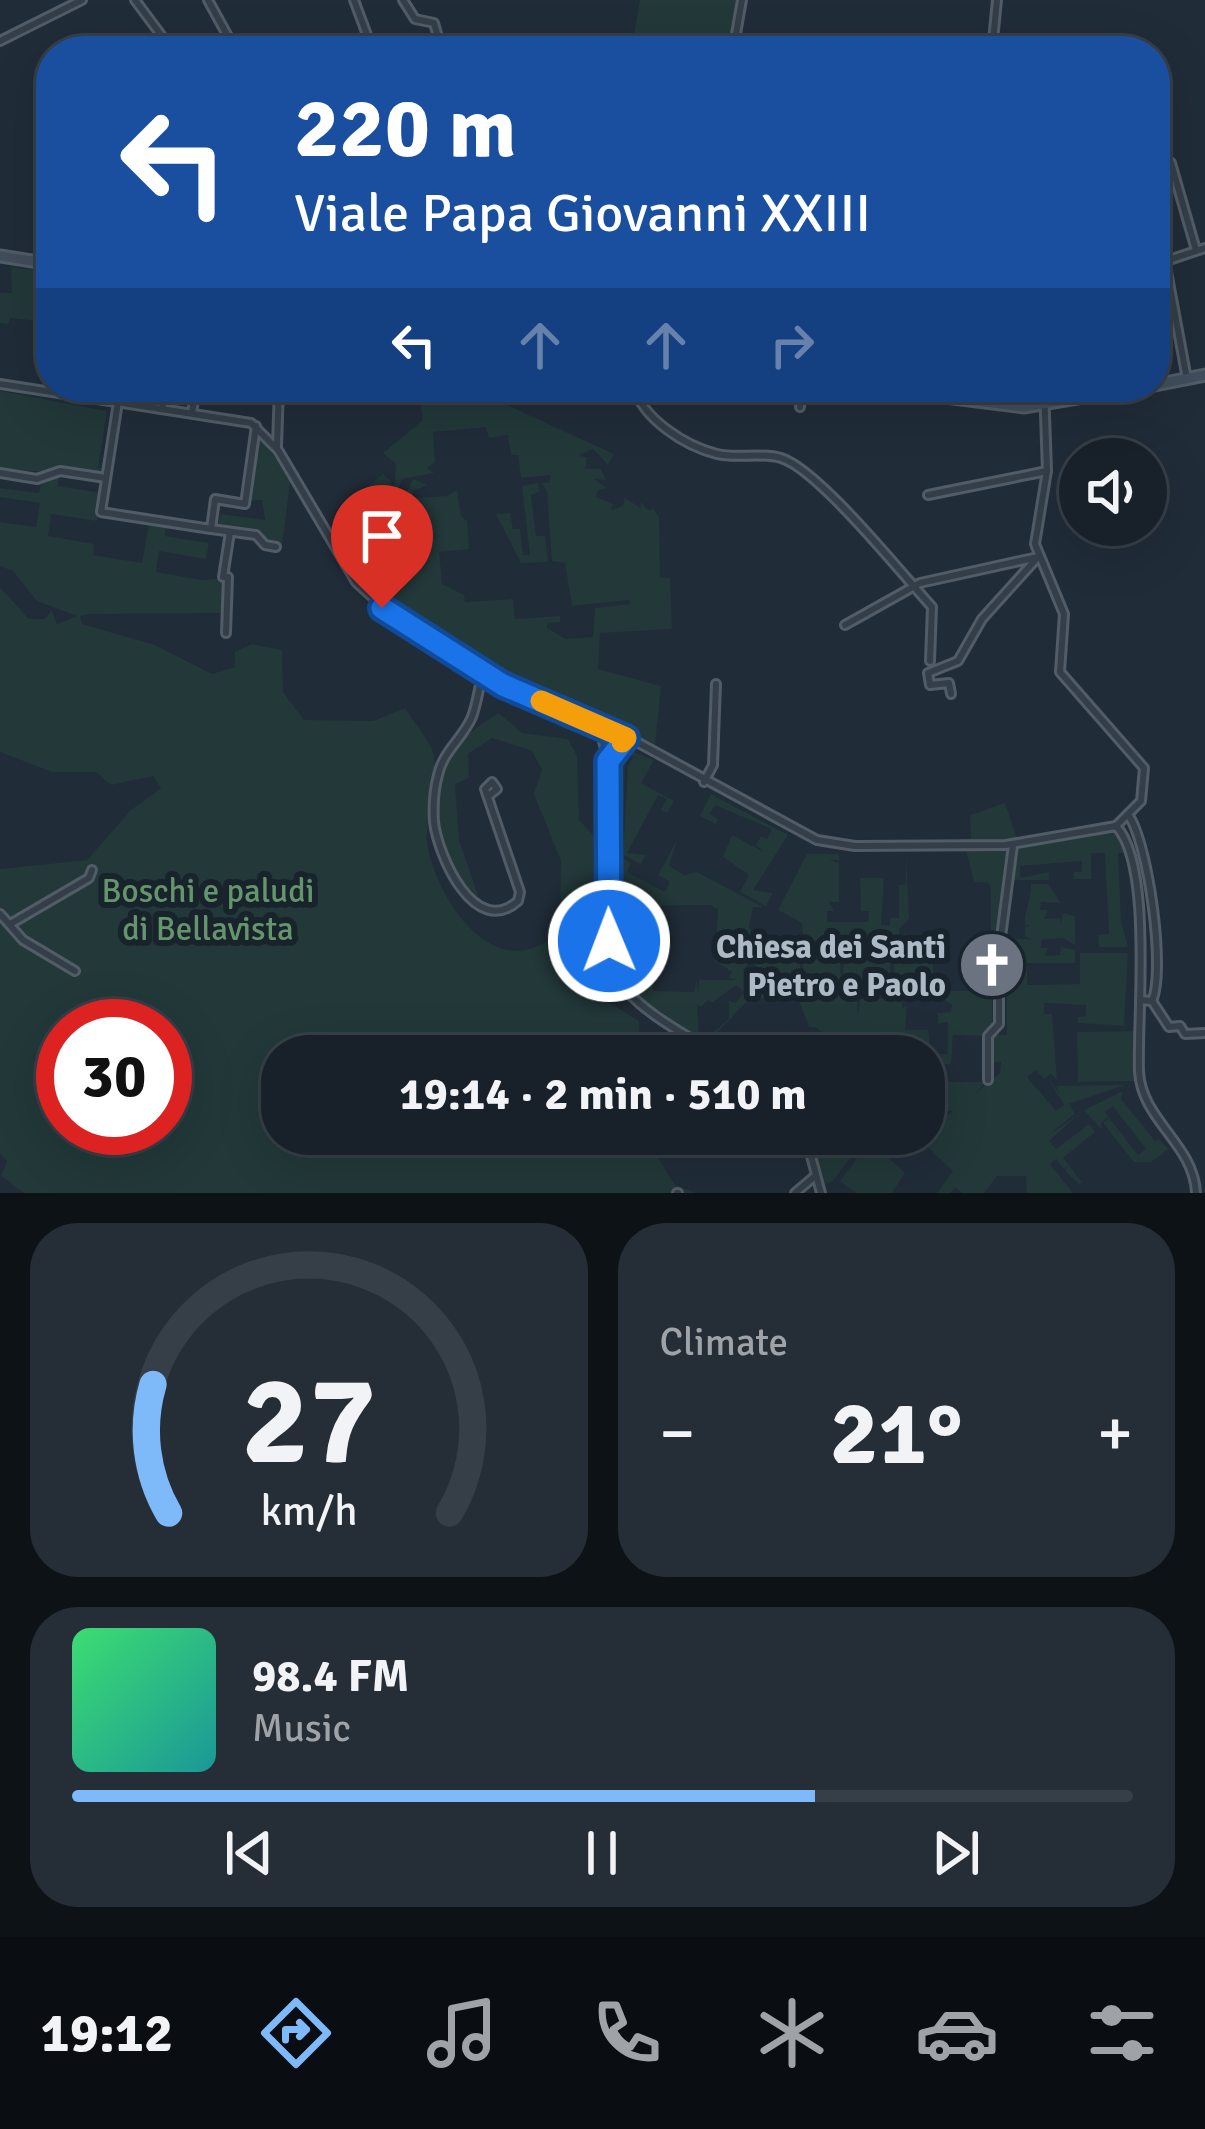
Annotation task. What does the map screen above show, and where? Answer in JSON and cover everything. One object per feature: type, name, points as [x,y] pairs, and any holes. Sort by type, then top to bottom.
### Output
[{"type":"street","points":[[0,40],[82,0]]},
{"type":"street","points":[[135,0],[162,36]]},
{"type":"street","points":[[208,0],[228,36]]},
{"type":"street","points":[[345,0],[356,12]]},
{"type":"street","points":[[354,0],[366,36]]},
{"type":"street","points":[[403,0],[416,19],[434,23],[438,36]]},
{"type":"street","points":[[736,36],[742,0]]},
{"type":"street","points":[[993,36],[997,0]]},
{"type":"street","points":[[1170,163],[1201,249],[1170,260]]},
{"type":"street","points":[[0,256],[36,262]]},
{"type":"street","points":[[1170,288],[1187,379]]},
{"type":"street","points":[[1170,382],[1205,376]]},
{"type":"street","points":[[0,384],[36,389]]},
{"type":"street","points":[[276,547],[256,536],[101,512],[118,402],[259,428],[278,450],[368,596],[483,674],[626,738],[829,844],[1013,845],[1116,826],[1141,801],[1144,768],[1060,672],[1064,614],[1038,557],[1035,523],[1047,470],[1042,402]]},
{"type":"street","points":[[146,406],[147,402]]},
{"type":"street","points":[[162,409],[163,402]]},
{"type":"street","points":[[192,413],[194,402]]},
{"type":"street","points":[[277,402],[278,450]]},
{"type":"street","points":[[639,402],[662,426],[717,454],[780,457],[791,462],[833,500],[934,611],[930,661]]},
{"type":"street","points":[[800,402],[800,407]]},
{"type":"street","points":[[970,402],[995,406],[1059,402]]},
{"type":"street","points":[[211,529],[215,500],[245,504],[259,428],[276,414]]},
{"type":"street","points":[[928,495],[1047,470]]},
{"type":"street","points":[[0,473],[37,479],[61,471],[106,478]]},
{"type":"street","points":[[226,633],[228,578],[223,577],[230,532]]},
{"type":"street","points":[[845,625],[920,583],[1038,557]]},
{"type":"street","points":[[951,694],[950,682],[930,685],[929,671],[958,661],[982,619],[1038,557]]},
{"type":"street","points":[[483,674],[470,723],[443,758],[434,823],[446,862],[465,894],[491,911],[502,912],[518,901],[520,892],[491,794]]},
{"type":"street","points":[[704,782],[713,765],[716,684]]},
{"type":"street","points":[[587,720],[602,737],[608,761],[609,941],[616,970],[646,1009],[686,1035]]},
{"type":"street","points":[[608,761],[626,738]]},
{"type":"street","points":[[1129,816],[1137,831],[1155,934],[1155,996],[1140,1000]]},
{"type":"street","points":[[1116,826],[1124,835],[1138,890],[1139,1074],[1145,1100],[1191,1166],[1196,1193]]},
{"type":"street","points":[[988,1080],[988,1036],[999,1024],[999,989],[1013,974],[1018,958],[1014,947],[1001,937],[1013,845]]},
{"type":"street","points":[[12,923],[89,878],[92,870]]},
{"type":"street","points":[[0,914],[23,940],[75,970]]},
{"type":"street","points":[[1151,1000],[1169,1027],[1180,1026],[1185,1034],[1205,1033]]},
{"type":"street","points":[[811,1155],[821,1193]]},
{"type":"street","points":[[795,1193],[816,1175]]},
{"type":"green space","points":[[640,0],[740,0],[733,36],[634,36]]},
{"type":"green space","points":[[11,267],[36,270],[36,321],[10,318],[8,324],[0,323],[0,293],[12,293]]},
{"type":"green space","points":[[0,391],[36,398],[36,402],[107,411],[98,468],[104,469],[103,475],[0,468]]},
{"type":"green space","points":[[420,402],[505,402],[614,454],[608,465],[593,449],[579,455],[587,458],[585,469],[601,469],[606,480],[594,479],[607,488],[598,490],[596,497],[613,504],[611,510],[623,506],[625,498],[648,510],[653,510],[652,505],[659,518],[660,577],[670,578],[672,629],[600,633],[598,669],[661,686],[655,745],[471,663],[388,605],[393,601],[348,528],[356,523],[345,505],[383,474],[392,483],[371,515],[381,527],[394,518],[413,479],[427,485],[412,491],[414,498],[447,496],[457,490],[461,516],[467,521],[469,549],[439,552],[442,584],[464,595],[465,602],[513,599],[515,619],[560,616],[560,622],[547,623],[547,628],[566,639],[593,637],[595,608],[630,604],[629,600],[572,606],[565,563],[552,561],[547,492],[542,483],[550,482],[550,475],[521,478],[518,455],[511,455],[508,435],[489,438],[486,427],[433,432],[435,462],[427,468],[434,473],[402,479],[389,515],[378,522],[376,513],[395,483],[396,464],[383,453],[423,420]]},
{"type":"green space","points":[[258,438],[264,439],[290,482],[282,546],[269,544],[258,532],[218,526],[220,514],[265,520],[262,500],[248,501]]},
{"type":"green space","name":"Boschi e paludi di Bellavista","points":[[48,475],[59,476],[58,486],[102,493],[97,521],[51,514],[48,536],[94,544],[93,555],[142,563],[149,523],[166,526],[165,536],[209,543],[206,559],[159,551],[156,572],[201,580],[227,578],[225,613],[91,614],[80,616],[82,624],[155,645],[212,674],[235,667],[235,652],[252,644],[282,650],[283,692],[304,720],[373,721],[405,708],[434,755],[427,836],[435,871],[459,915],[495,946],[515,951],[537,946],[560,931],[561,861],[534,794],[542,770],[532,751],[492,738],[468,754],[469,778],[455,784],[459,840],[479,898],[455,869],[440,833],[440,775],[458,744],[499,713],[522,733],[568,739],[577,756],[579,820],[593,835],[594,882],[582,903],[591,943],[582,958],[580,990],[598,1004],[610,1003],[639,1021],[639,1035],[261,1035],[261,1155],[656,1155],[675,1185],[696,1193],[24,1193],[1,1176],[7,1161],[0,1154],[0,869],[87,860],[131,810],[161,788],[153,776],[111,785],[96,772],[52,772],[0,752],[0,587],[29,619],[45,619],[52,610],[57,624],[77,616],[37,601],[13,571],[0,566],[0,522],[36,527],[40,503],[0,497],[0,488],[39,493],[42,478]]},
{"type":"green space","points":[[538,483],[539,492],[531,495],[536,536],[545,536],[548,562],[521,563],[496,514],[510,513],[513,529],[520,529],[523,555],[530,555],[522,486]]},
{"type":"green space","points":[[626,749],[654,760],[641,783],[674,801],[667,813],[661,810],[667,799],[658,795],[627,853],[646,855],[641,864],[623,855],[628,766],[633,757],[639,759],[631,755],[625,764],[620,906],[612,906],[611,769],[617,753]]},
{"type":"green space","points":[[711,794],[788,835],[753,890],[773,893],[766,906],[740,892],[749,875],[723,857],[732,835],[764,852],[756,845],[772,829],[715,805],[710,814],[718,819],[716,824],[700,816]]},
{"type":"green space","points":[[1005,803],[1018,842],[971,843],[970,815]]},
{"type":"green space","points":[[1108,827],[1121,835],[1127,853],[1118,853],[1121,921],[1128,947],[1099,947],[1098,935],[1109,934],[1105,853],[1091,853],[1091,879],[1074,879],[1074,872],[1082,872],[1082,861],[1020,866],[1020,878],[1049,872],[1049,880],[1011,880],[1015,849]]},
{"type":"green space","points":[[677,840],[669,866],[684,875],[697,872],[763,907],[753,907],[749,926],[757,946],[800,946],[800,980],[795,991],[791,984],[785,991],[751,961],[743,970],[751,977],[745,986],[753,979],[768,993],[763,999],[755,993],[715,1035],[712,1033],[729,1019],[729,1001],[736,1003],[744,992],[736,985],[713,1002],[697,1004],[699,1035],[645,1002],[624,976],[613,913],[621,911],[624,940],[639,940],[638,980],[647,981],[652,973],[653,991],[694,992],[697,980],[698,994],[699,980],[737,980],[728,978],[732,972],[715,961],[718,909],[710,905],[622,906],[623,858],[631,863],[627,872],[665,892],[670,882],[658,875]]},
{"type":"green space","points":[[966,850],[1010,851],[999,937],[991,937],[991,887],[987,882],[974,882]]},
{"type":"green space","points":[[906,851],[909,918],[899,929],[899,943],[908,944],[909,963],[933,963],[933,989],[902,986],[902,1008],[907,1006],[905,1030],[928,1030],[929,1035],[825,1035],[809,1027],[796,993],[803,979],[803,946],[840,946],[841,999],[857,999],[858,1017],[860,999],[893,998],[895,945],[882,940],[803,941],[802,923],[778,910],[807,854],[839,854],[839,860],[829,860],[839,863],[839,902],[829,902],[834,911],[827,911],[827,922],[868,922],[869,911],[861,911],[860,878],[884,878],[881,925],[890,926],[890,918],[899,918],[899,885],[906,884]]},
{"type":"green space","points":[[1031,884],[1048,884],[1061,903],[1041,902],[1040,910],[1048,910],[1044,919],[1060,918],[1061,923],[1063,913],[1075,916],[1075,945],[1063,938],[1041,940],[1041,948],[1048,948],[1045,956],[1060,955],[1061,947],[1075,950],[1075,963],[1027,963],[1027,985],[1080,984],[1080,953],[1128,953],[1124,1024],[1129,1026],[1078,1023],[1078,1017],[1086,1016],[1086,1005],[1044,1003],[1044,1014],[1052,1014],[1057,1080],[1051,1074],[1044,1079],[1036,1070],[1027,1077],[1056,1111],[1064,1105],[1048,1079],[1061,1095],[1056,1086],[1125,1085],[1069,1104],[1075,1114],[1046,1137],[1080,1113],[1049,1141],[1056,1149],[1089,1124],[1095,1132],[1063,1158],[1082,1182],[1056,1159],[1050,1164],[1073,1193],[1027,1193],[1026,1176],[997,1176],[984,1193],[962,1193],[955,1187],[950,1193],[937,1193],[953,1171],[936,1155],[945,1155],[945,1117],[953,1111],[945,1110],[945,1082],[986,1082],[974,1094],[1000,1073],[1001,1062],[991,1062],[991,1035],[1007,1035],[1007,984],[1018,969],[1019,947],[1007,939],[1031,939],[1025,937],[1025,927],[1031,925],[1025,925]]},
{"type":"green space","points":[[843,946],[870,946],[870,958],[890,958],[890,996],[844,996]]},
{"type":"green space","points":[[940,991],[992,991],[992,1026],[983,1036],[953,1035],[951,1064],[945,1064],[948,1022],[938,1024],[938,1013],[951,1012],[952,1005],[941,998]]},
{"type":"green space","points":[[1135,1031],[1136,1081],[1078,1082],[1077,1032]]},
{"type":"green space","points":[[1123,1091],[1121,1099],[1155,1141],[1159,1139],[1168,1149],[1151,1162],[1134,1162],[1103,1123],[1109,1118],[1138,1155],[1146,1149],[1113,1106],[1105,1111],[1108,1117],[1101,1123],[1102,1130],[1084,1110]]},
{"type":"green space","points":[[816,1155],[852,1155],[832,1182],[825,1184]]},
{"type":"green space","points":[[860,1155],[885,1155],[905,1173],[892,1193],[856,1193],[840,1181]]},
{"type":"building","name":"Chiesa dei Santi Pietro e Paolo","points":[[998,945],[1006,953],[1004,971],[982,974],[979,946]]},
{"type":"slow traffic","points":[[541,701],[609,729],[626,738],[622,742]]},
{"type":"place","name":"Chiesa dei Santi Pietro e Paolo","points":[[992,965]]},
{"type":"route","points":[[382,608],[503,685],[626,738],[608,761],[609,941]]}]
